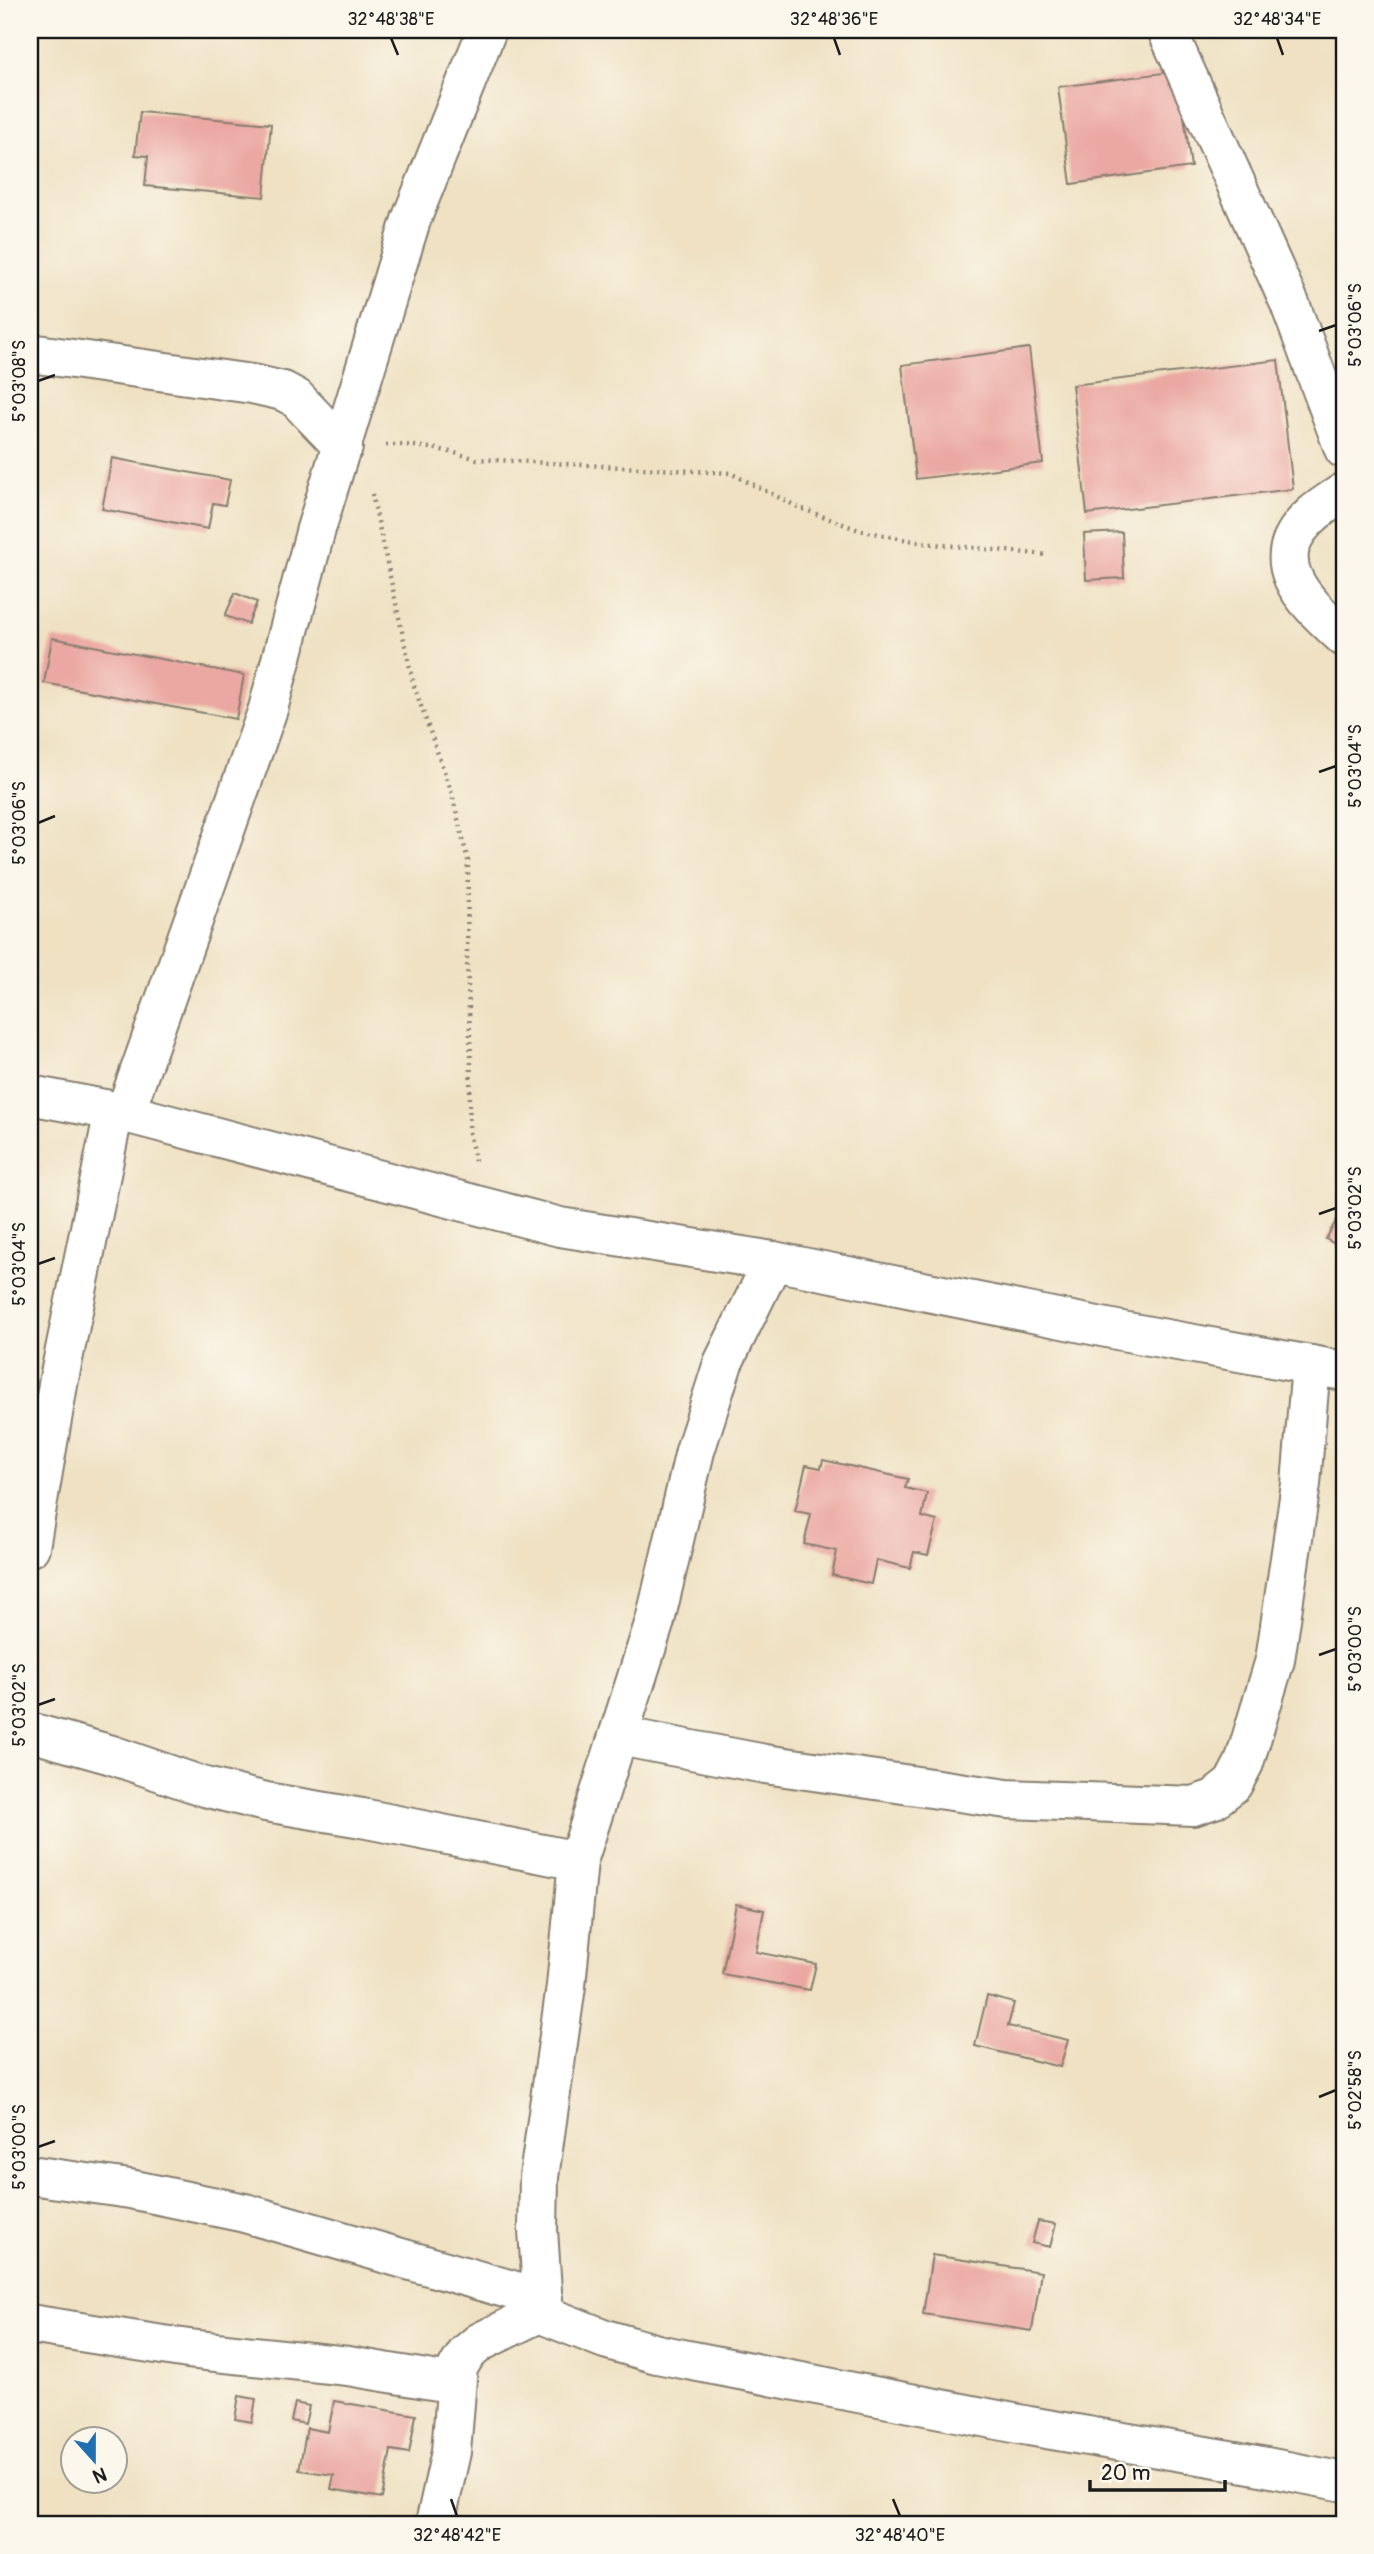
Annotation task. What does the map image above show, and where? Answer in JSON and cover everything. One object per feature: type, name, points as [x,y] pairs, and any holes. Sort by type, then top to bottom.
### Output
[{"type":"street","points":[[30,1547],[59,1380],[120,1112],[268,709],[316,529],[352,447],[411,220],[487,30]]},
{"type":"street","points":[[1167,30],[1290,304],[1344,449]]},
{"type":"street","points":[[30,353],[252,384],[282,391],[296,398],[352,447]]},
{"type":"street","points":[[1344,492],[1313,513],[1299,528],[1288,552],[1292,577],[1298,590],[1344,637]]},
{"type":"street","points":[[30,1095],[120,1112],[560,1227],[773,1261],[1122,1331],[1328,1368],[1301,1484],[1275,1660],[1244,1763],[1233,1784],[1214,1799],[1193,1806],[1007,1799],[765,1764],[619,1736]]},
{"type":"street","points":[[541,2306],[539,2177],[566,1986],[578,1861],[655,1621],[695,1451],[723,1363],[773,1261]]},
{"type":"street","points":[[30,1732],[242,1796],[578,1861]]},
{"type":"street","points":[[30,2175],[130,2189],[245,2213],[541,2306],[605,2339],[657,2354],[1029,2426],[1344,2482]]},
{"type":"street","points":[[435,2524],[451,2452],[458,2367],[467,2353],[541,2306]]},
{"type":"street","points":[[30,2324],[188,2349],[373,2370],[456,2384]]},
{"type":"path","points":[[501,1211],[476,1164],[469,1132],[471,1058],[467,962],[468,861],[452,794],[414,686],[352,447],[407,444],[443,449],[477,459],[730,473],[800,508],[859,530],[923,543],[1048,555]]},
{"type":"building","points":[[1178,71],[1191,167],[1071,184],[1058,87]]},
{"type":"building","points":[[140,112],[271,124],[264,197],[145,186],[148,156],[135,155]]},
{"type":"building","points":[[1029,348],[1043,463],[916,479],[902,365]]},
{"type":"building","points":[[1278,360],[1293,489],[1087,514],[1072,385]]},
{"type":"building","points":[[112,458],[230,480],[225,505],[213,503],[208,529],[102,509]]},
{"type":"building","points":[[1122,532],[1124,578],[1086,580],[1084,534]]},
{"type":"building","points":[[235,593],[257,602],[248,624],[225,616]]},
{"type":"building","points":[[52,638],[244,675],[236,719],[44,683]]},
{"type":"building","points":[[1336,1221],[1344,1226],[1344,1249],[1326,1239]]},
{"type":"building","points":[[823,1460],[908,1479],[905,1488],[927,1493],[922,1517],[937,1521],[928,1555],[914,1552],[910,1568],[876,1560],[871,1584],[832,1575],[837,1551],[804,1544],[811,1514],[795,1511],[806,1465],[821,1468]]},
{"type":"building","points":[[736,1904],[764,1910],[756,1952],[816,1964],[810,1990],[722,1974]]},
{"type":"building","points":[[987,1996],[1014,2003],[1008,2026],[1068,2040],[1060,2067],[975,2046]]},
{"type":"building","points":[[1038,2221],[1056,2224],[1050,2247],[1032,2243]]},
{"type":"building","points":[[932,2255],[1041,2272],[1032,2331],[923,2314]]},
{"type":"building","points":[[239,2396],[256,2399],[252,2422],[235,2419]]},
{"type":"building","points":[[334,2401],[416,2415],[409,2453],[391,2450],[382,2498],[331,2489],[334,2475],[299,2470],[307,2428],[328,2432]]},
{"type":"building","points":[[295,2403],[309,2406],[305,2424],[291,2421]]}]
